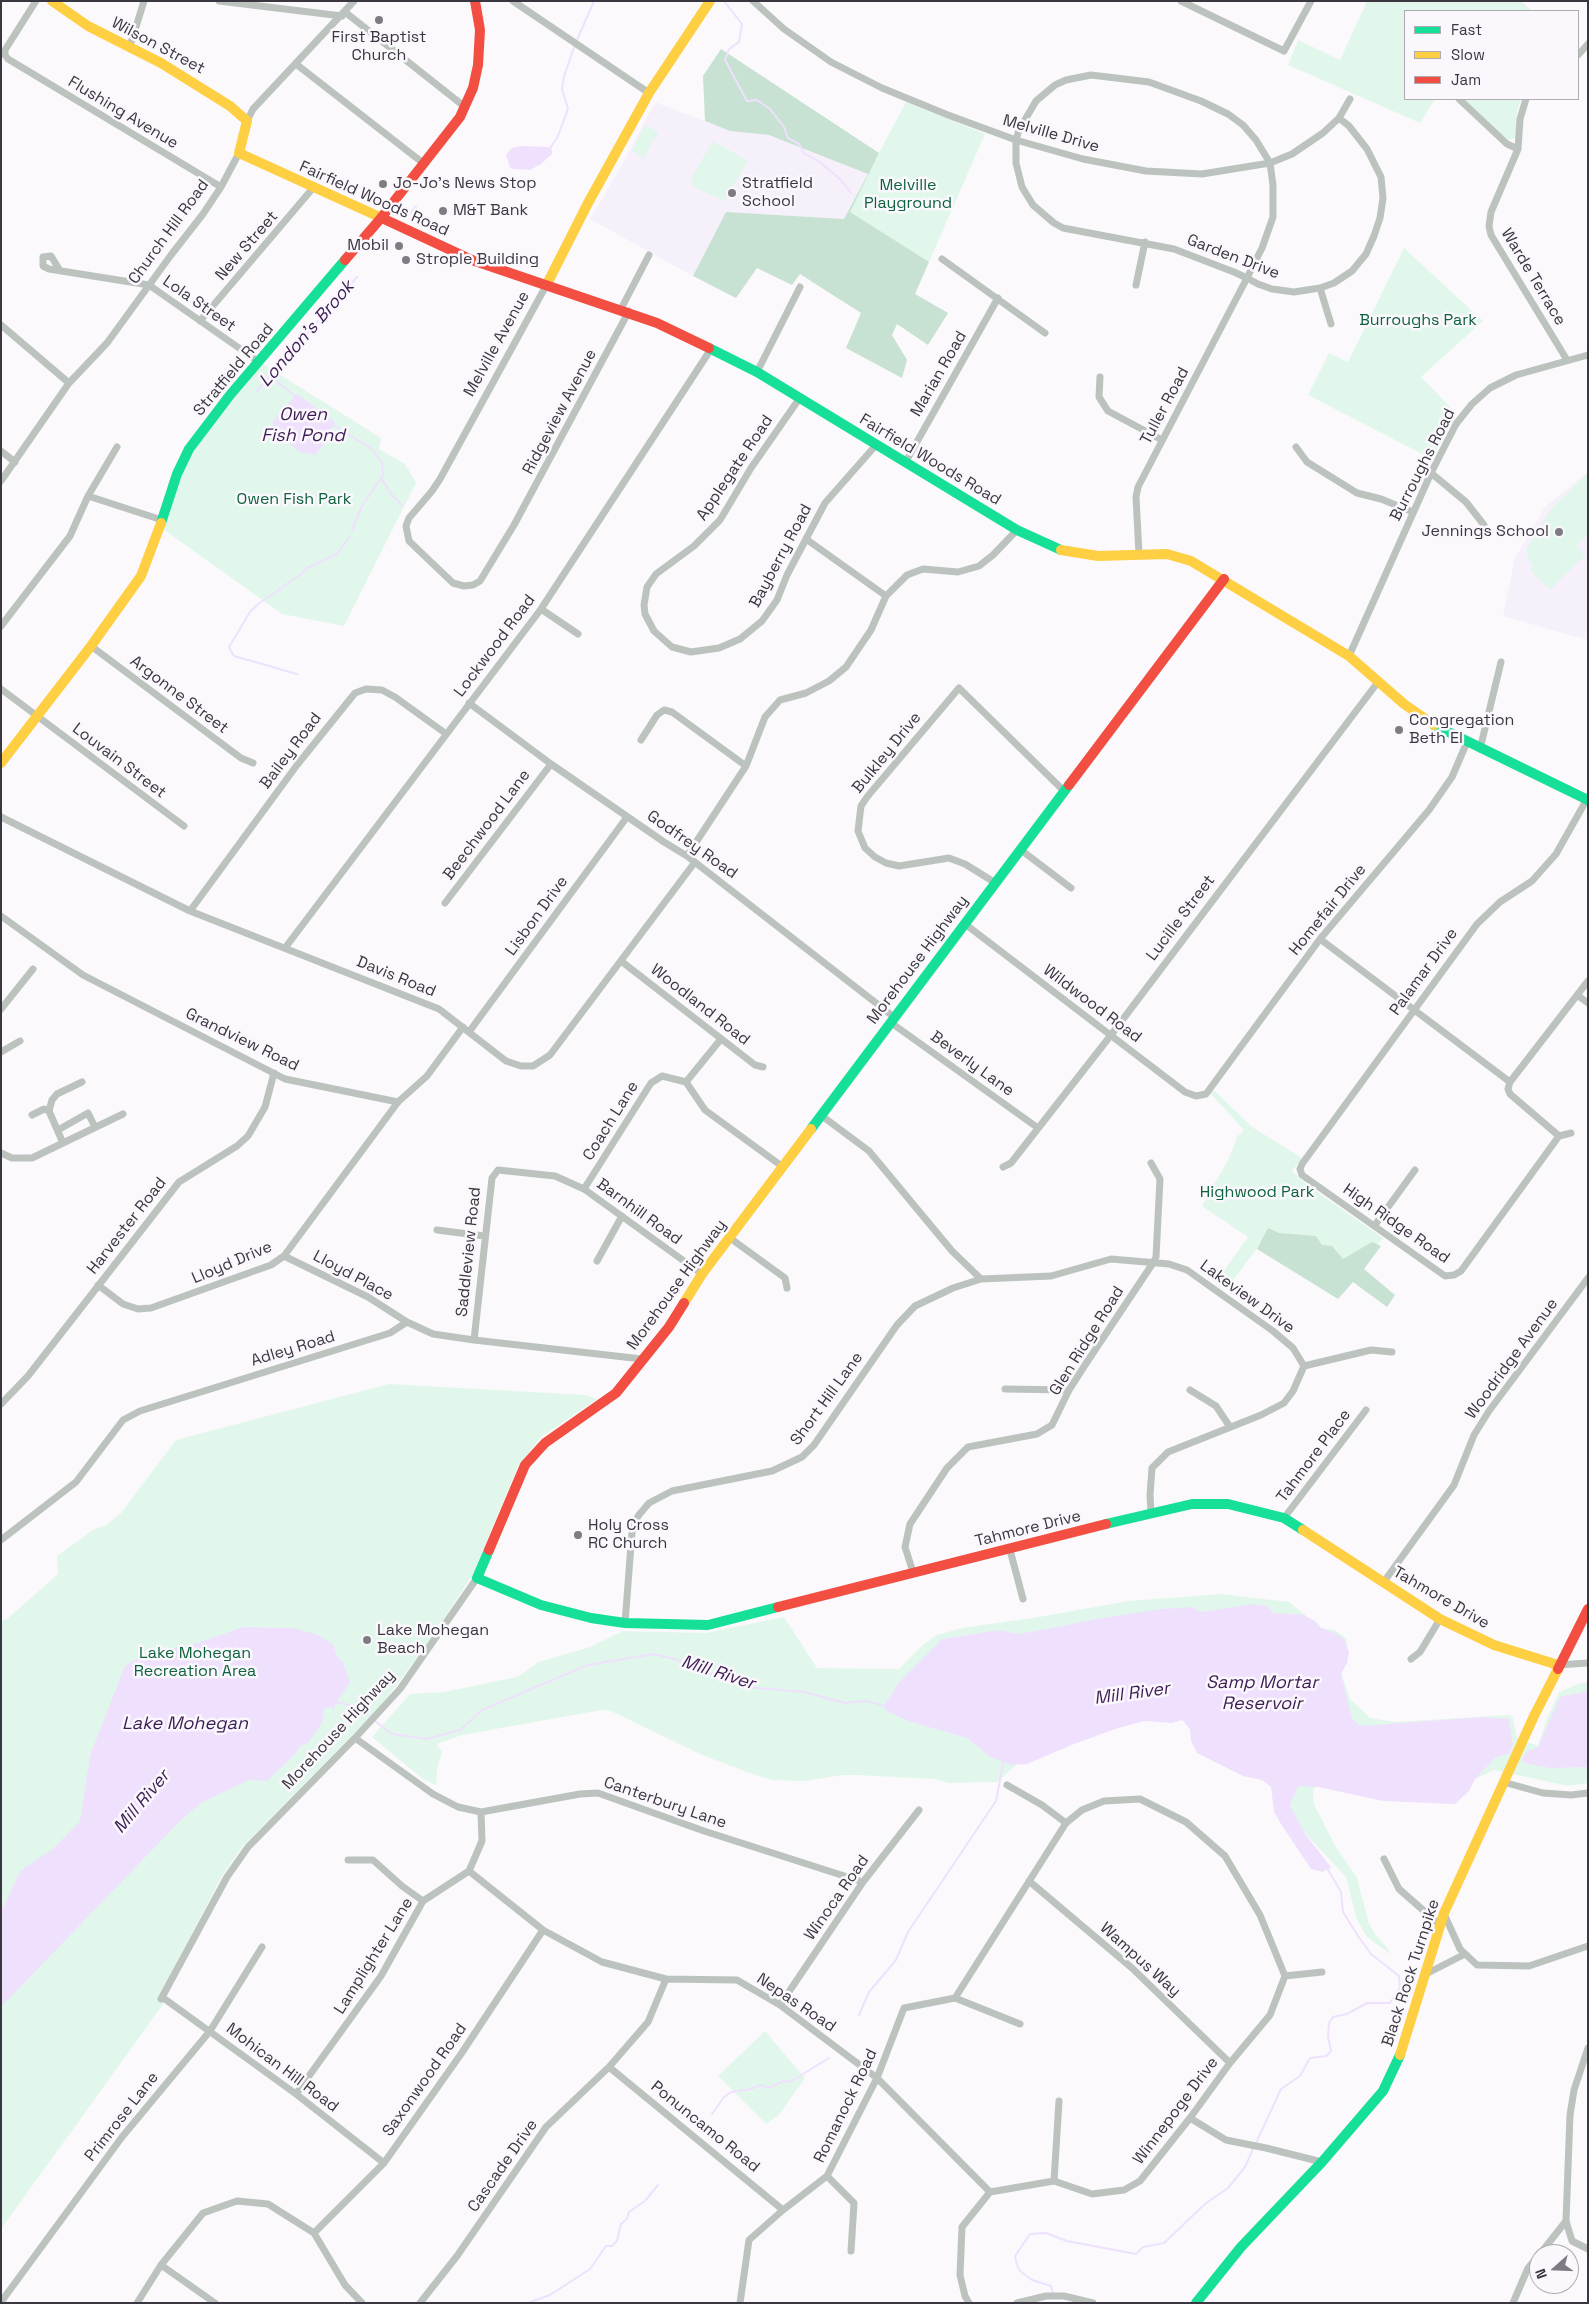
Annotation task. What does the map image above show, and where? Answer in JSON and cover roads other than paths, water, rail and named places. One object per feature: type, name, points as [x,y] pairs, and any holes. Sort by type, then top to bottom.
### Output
[{"type":"main road","name":"Wilson Street","points":[[52,1],[88,26],[130,46],[199,84],[230,106],[246,121]]},
{"type":"main road","name":"Stratfield Road","points":[[1,763],[92,646],[141,576],[177,474],[189,448],[258,362],[380,218],[453,126],[465,108],[473,88],[480,51],[479,21],[475,1]]},
{"type":"main road","name":"Melville Avenue","points":[[547,284],[588,204],[650,93],[710,1]]},
{"type":"main road","name":"Church Hill Road","points":[[239,153],[246,121]]},
{"type":"main road","name":"Fairfield Woods Road","points":[[239,153],[472,260],[625,310],[711,349],[756,372],[1017,530],[1058,550],[1098,556],[1168,554],[1192,561],[1349,656],[1428,722],[1587,800]]},
{"type":"main road","name":"Morehouse Highway","points":[[477,1578],[525,1465],[545,1443],[616,1393],[669,1327],[702,1274],[822,1116],[994,882],[1021,850],[1224,579]]},
{"type":"main road","name":"Tahmore Drive","points":[[477,1578],[541,1605],[591,1618],[625,1623],[708,1625],[913,1572],[1010,1550],[1151,1512],[1192,1504],[1228,1504],[1284,1518],[1440,1619],[1494,1645],[1558,1665]]},
{"type":"main road","name":"Black Rock Turnpike","points":[[1196,2303],[1241,2247],[1322,2162],[1383,2091],[1401,2054],[1444,1913],[1558,1665],[1588,1610]]},
{"type":"street","name":"Flushing Avenue","points":[[36,1],[6,50],[5,54],[10,62],[221,187]]},
{"type":"street","points":[[130,46],[144,1]]},
{"type":"street","points":[[219,1],[344,14],[465,108]]},
{"type":"street","name":"Church Hill Road","points":[[246,121],[354,1]]},
{"type":"street","points":[[513,1],[650,93]]},
{"type":"street","name":"Melville Drive","points":[[754,1],[784,29],[831,62],[891,91],[1016,140],[1083,159],[1146,171],[1202,174],[1270,163],[1292,154],[1308,144],[1338,118],[1350,99]]},
{"type":"street","points":[[1181,1],[1200,5],[1284,51],[1310,1]]},
{"type":"street","points":[[1579,54],[1588,44]]},
{"type":"street","points":[[296,64],[423,163]]},
{"type":"street","points":[[1016,140],[1019,130],[1036,101],[1054,85],[1078,76],[1091,75],[1149,82],[1201,101],[1228,114],[1243,125],[1256,140],[1270,163]]},
{"type":"street","points":[[1460,100],[1507,144],[1518,149]]},
{"type":"street","name":"Warde Terrace","points":[[1526,100],[1520,119],[1518,149],[1490,212],[1489,226],[1491,235],[1567,360]]},
{"type":"street","name":"Garden Drive","points":[[1016,140],[1016,163],[1022,187],[1033,205],[1045,217],[1063,228],[1145,242],[1195,256],[1272,289],[1294,292],[1320,288],[1334,282],[1352,270],[1366,254],[1380,218],[1383,198],[1380,177],[1367,149],[1349,126],[1338,118]]},
{"type":"street","name":"Church Hill Road","points":[[1,481],[69,383],[107,343],[221,187],[239,153]]},
{"type":"street","name":"Tuller Road","points":[[1139,554],[1136,498],[1141,482],[1248,278],[1273,217],[1273,185],[1270,163]]},
{"type":"street","name":"New Street","points":[[200,321],[314,188]]},
{"type":"street","points":[[1136,285],[1145,242]]},
{"type":"street","name":"Ridgeview Avenue","points":[[514,525],[625,310],[649,255]]},
{"type":"street","points":[[942,259],[1045,332]]},
{"type":"street","points":[[59,269],[82,276],[149,285]]},
{"type":"street","name":"Melville Avenue","points":[[514,525],[480,581],[473,585],[464,586],[453,583],[409,541],[406,533],[409,518],[432,491],[547,284]]},
{"type":"street","name":"Lola Street","points":[[149,285],[258,362]]},
{"type":"street","points":[[756,372],[800,287]]},
{"type":"street","points":[[1320,288],[1331,324]]},
{"type":"street","name":"Marian Road","points":[[905,463],[998,298]]},
{"type":"street","points":[[1,325],[69,383]]},
{"type":"street","name":"Lockwood Road","points":[[284,948],[445,733],[541,609],[711,349]]},
{"type":"street","name":"Burroughs Road","points":[[1349,656],[1413,512],[1456,424],[1472,404],[1490,388],[1516,375],[1588,355]]},
{"type":"street","points":[[1100,377],[1099,398],[1108,411],[1162,440]]},
{"type":"street","name":"Applegate Road","points":[[664,642],[654,631],[645,614],[644,605],[647,588],[656,574],[694,546],[720,520],[751,468],[799,399]]},
{"type":"street","name":"Bayberry Road","points":[[664,642],[682,651],[709,651],[740,639],[762,620],[770,610],[825,503],[876,445]]},
{"type":"street","points":[[1,626],[70,536],[88,496],[117,446]]},
{"type":"street","points":[[1296,447],[1307,462],[1357,492],[1413,512]]},
{"type":"street","points":[[1,451],[15,462]]},
{"type":"street","points":[[1432,473],[1466,502],[1484,525]]},
{"type":"street","points":[[88,496],[162,520]]},
{"type":"street","points":[[687,856],[746,766],[765,717],[780,700],[806,693],[829,681],[846,667],[871,630],[886,596],[907,576],[923,569],[958,572],[979,566],[993,555],[1017,530]]},
{"type":"street","points":[[806,539],[886,596]]},
{"type":"street","points":[[541,609],[578,634]]},
{"type":"street","name":"Argonne Street","points":[[92,646],[241,758],[253,763]]},
{"type":"street","points":[[1480,748],[1501,662]]},
{"type":"street","name":"Lucille Street","points":[[1003,1167],[1011,1163],[1111,1035],[1378,682]]},
{"type":"street","name":"Bulkley Drive","points":[[994,882],[965,864],[949,858],[899,866],[886,863],[875,857],[865,848],[858,831],[861,806],[959,688],[1064,791]]},
{"type":"street","name":"Louvain Street","points":[[1,689],[37,718],[184,826]]},
{"type":"street","name":"Bailey Road","points":[[190,911],[297,765],[355,693],[366,689],[382,690],[395,697],[445,733]]},
{"type":"street","name":"Godfrey Road","points":[[469,702],[551,764],[695,862],[892,1020]]},
{"type":"street","points":[[641,740],[657,715],[664,710],[672,712],[746,766]]},
{"type":"street","name":"Homefair Drive","points":[[1206,1094],[1320,939],[1429,810],[1452,777],[1467,742]]},
{"type":"street","name":"Beechwood Lane","points":[[445,903],[551,764]]},
{"type":"street","name":"Palamar Drive","points":[[1302,1175],[1300,1169],[1302,1164],[1477,924],[1500,902],[1532,881],[1556,854],[1587,800]]},
{"type":"street","name":"Davis Road","points":[[1,817],[190,911],[439,1009],[511,1063],[527,1066],[538,1064],[550,1055],[695,862]]},
{"type":"street","name":"Lisbon Drive","points":[[466,1029],[627,817]]},
{"type":"street","points":[[1021,850],[1071,888]]},
{"type":"street","name":"Grandview Road","points":[[1,916],[82,975],[274,1073],[297,1083],[398,1102]]},
{"type":"street","name":"Wildwood Road","points":[[964,924],[1185,1092],[1196,1096],[1206,1094]]},
{"type":"street","points":[[1320,939],[1510,1082]]},
{"type":"street","name":"Woodland Road","points":[[621,961],[755,1065],[763,1068]]},
{"type":"street","points":[[1,1009],[33,969]]},
{"type":"street","points":[[1571,1133],[1560,1136],[1510,1094],[1508,1089],[1510,1082],[1588,981]]},
{"type":"street","points":[[1577,995],[1588,1003]]},
{"type":"street","name":"Beverly Lane","points":[[892,1020],[1038,1128]]},
{"type":"street","points":[[398,1102],[427,1076],[466,1029]]},
{"type":"street","points":[[721,1039],[686,1082],[705,1110],[783,1167]]},
{"type":"street","points":[[1,1052],[20,1040]]},
{"type":"street","name":"Harvester Road","points":[[1,1404],[28,1376],[179,1182],[237,1146],[248,1136],[258,1123],[265,1108],[274,1073]]},
{"type":"street","name":"Coach Lane","points":[[584,1189],[651,1083],[662,1076],[686,1082]]},
{"type":"street","points":[[63,1143],[49,1110],[52,1100],[57,1094],[82,1082]]},
{"type":"street","name":"Lloyd Drive","points":[[98,1285],[123,1304],[138,1309],[151,1308],[271,1265],[284,1256],[398,1102]]},
{"type":"street","points":[[32,1115],[44,1109],[49,1110]]},
{"type":"street","points":[[58,1130],[88,1113],[95,1127]]},
{"type":"street","points":[[1,1153],[12,1158],[32,1158],[123,1114]]},
{"type":"street","points":[[822,1116],[869,1151],[952,1251],[981,1279]]},
{"type":"street","name":"High Ridge Road","points":[[1302,1175],[1375,1225],[1444,1276],[1454,1276],[1461,1271],[1560,1136]]},
{"type":"street","name":"Glen Ridge Road","points":[[913,1572],[905,1547],[910,1524],[953,1461],[968,1447],[1037,1434],[1052,1425],[1069,1390],[1153,1263],[1156,1257],[1160,1179],[1151,1163]]},
{"type":"street","name":"Barnhill Road","points":[[498,1170],[555,1176],[584,1189],[702,1274]]},
{"type":"street","name":"Saddleview Road","points":[[474,1340],[484,1236],[492,1178],[498,1170]]},
{"type":"street","points":[[1375,1225],[1415,1170]]},
{"type":"street","points":[[597,1261],[622,1216]]},
{"type":"street","points":[[437,1230],[484,1236]]},
{"type":"street","points":[[730,1238],[785,1278],[787,1288]]},
{"type":"street","name":"Lloyd Place","points":[[284,1256],[368,1297],[407,1322]]},
{"type":"street","name":"Lakeview Drive","points":[[981,1279],[1051,1276],[1112,1259],[1169,1264],[1187,1270],[1273,1331],[1293,1348],[1304,1366]]},
{"type":"street","name":"Woodridge Avenue","points":[[1383,1583],[1454,1485],[1474,1435],[1489,1411],[1588,1278]]},
{"type":"street","name":"Short Hill Lane","points":[[625,1623],[632,1532],[638,1516],[649,1503],[672,1491],[772,1471],[802,1458],[814,1445],[897,1324],[915,1306],[935,1295],[981,1279]]},
{"type":"street","points":[[407,1322],[433,1334],[642,1359]]},
{"type":"street","name":"Adley Road","points":[[1,1540],[76,1482],[123,1420],[140,1411],[390,1333],[407,1322]]},
{"type":"street","points":[[1151,1512],[1152,1468],[1168,1452],[1261,1415],[1284,1403],[1304,1366],[1371,1350],[1392,1352]]},
{"type":"street","points":[[1005,1389],[1069,1390]]},
{"type":"street","points":[[1190,1390],[1216,1406],[1230,1427]]},
{"type":"street","name":"Tahmore Place","points":[[1284,1518],[1366,1410]]},
{"type":"street","points":[[1010,1550],[1023,1599]]},
{"type":"street","name":"Morehouse Highway","points":[[161,1998],[227,1877],[248,1848],[356,1738],[400,1689],[477,1578]]},
{"type":"street","points":[[1411,1659],[1420,1652],[1440,1619]]},
{"type":"street","points":[[1558,1665],[1588,1663]]},
{"type":"street","name":"Canterbury Lane","points":[[356,1738],[433,1794],[458,1807],[481,1812],[580,1794],[598,1793],[704,1831],[863,1882]]},
{"type":"street","points":[[1504,1782],[1543,1793],[1572,1795],[1588,1793]]},
{"type":"street","points":[[1007,1786],[1042,1805],[1066,1822]]},
{"type":"street","points":[[1020,2024],[956,1998],[1066,1822],[1082,1810],[1104,1801],[1140,1799],[1186,1822],[1225,1856],[1260,1915],[1285,1976],[1322,1972]]},
{"type":"street","name":"Winoca Road","points":[[780,2005],[863,1882],[919,1810]]},
{"type":"street","points":[[469,1871],[482,1841],[481,1812]]},
{"type":"street","points":[[1384,1859],[1399,1889],[1440,1925]]},
{"type":"street","points":[[348,1860],[374,1860],[402,1886],[423,1901]]},
{"type":"street","name":"Lamplighter Lane","points":[[296,2094],[381,1976],[423,1901],[469,1871]]},
{"type":"street","name":"Nepas Road","points":[[469,1871],[543,1930],[602,1962],[666,1979],[737,1980],[780,2005],[877,2078],[990,2192]]},
{"type":"street","name":"Wampus Way","points":[[1029,1881],[1132,1968],[1230,2063]]},
{"type":"street","points":[[1444,1913],[1460,1949],[1476,1965],[1529,1966],[1588,1946]]},
{"type":"street","name":"Saxonwood Road","points":[[314,2233],[384,2163],[461,2054],[543,1930]]},
{"type":"street","name":"Primrose Lane","points":[[1,2302],[122,2137],[210,2031],[262,1948]]},
{"type":"street","points":[[1424,1975],[1465,1954]]},
{"type":"street","name":"Winnepoge Drive","points":[[990,2192],[1054,2181],[1092,2194],[1124,2190],[1140,2181],[1190,2118],[1230,2063],[1270,2015],[1285,1976]]},
{"type":"street","name":"Cascade Drive","points":[[420,2303],[457,2256],[546,2126],[609,2066],[648,2022],[666,1979]]},
{"type":"street","name":"Mohican Hill Road","points":[[161,1998],[210,2031],[296,2094],[384,2163]]},
{"type":"street","name":"Romanock Road","points":[[740,2303],[749,2240],[783,2210],[827,2176],[877,2078],[904,2008],[956,1998]]},
{"type":"street","points":[[1588,2048],[1574,2090],[1570,2115],[1566,2221],[1572,2240],[1588,2249]]},
{"type":"street","name":"Ponuncamo Road","points":[[609,2066],[783,2210]]},
{"type":"street","points":[[1054,2181],[1059,2101]]},
{"type":"street","points":[[1190,2118],[1226,2140],[1322,2162]]},
{"type":"street","points":[[827,2176],[854,2203],[850,2251]]},
{"type":"street","points":[[969,2303],[965,2296],[960,2275],[962,2227],[990,2192]]},
{"type":"street","points":[[138,2303],[161,2265],[203,2213],[237,2201],[268,2204],[314,2233],[345,2286],[362,2303]]},
{"type":"street","points":[[1547,2244],[1566,2221]]},
{"type":"street","points":[[161,2265],[215,2303]]},
{"type":"street","points":[[1513,2303],[1529,2267]]},
{"type":"street","points":[[1017,2303],[1046,2296],[1064,2296],[1093,2303]]},
{"type":"water","points":[[521,146],[548,147],[552,150],[552,154],[541,164],[530,170],[510,168],[506,155],[512,148]]},
{"type":"water","name":"Owen Fish Pond","points":[[297,394],[335,422],[323,445],[315,455],[300,452],[276,433],[272,422]]},
{"type":"water","name":"Samp Mortar Reservoir","points":[[1254,1604],[1267,1606],[1274,1613],[1304,1615],[1315,1621],[1321,1628],[1333,1632],[1344,1639],[1349,1652],[1347,1663],[1341,1674],[1352,1719],[1361,1726],[1483,1717],[1509,1719],[1513,1745],[1510,1753],[1495,1758],[1475,1779],[1469,1791],[1455,1804],[1383,1801],[1318,1787],[1298,1786],[1290,1805],[1305,1834],[1331,1867],[1323,1872],[1311,1869],[1281,1824],[1274,1812],[1271,1787],[1262,1780],[1243,1776],[1197,1753],[1191,1741],[1190,1729],[1182,1720],[1172,1723],[1145,1721],[1118,1728],[1027,1764],[1012,1765],[990,1757],[967,1738],[911,1722],[888,1712],[884,1706],[899,1682],[942,1639],[999,1630],[1017,1634],[1162,1609],[1193,1607],[1199,1612]]},
{"type":"water","name":"Lake Mohegan","points":[[243,1627],[293,1628],[316,1634],[333,1644],[337,1656],[343,1662],[350,1683],[336,1702],[334,1709],[330,1707],[324,1709],[322,1723],[308,1743],[300,1746],[296,1753],[267,1781],[249,1780],[201,1803],[182,1819],[1,2007],[1,1907],[4,1906],[20,1871],[53,1849],[80,1821],[90,1755],[125,1666],[149,1652],[192,1645]]},
{"type":"water","points":[[1588,1691],[1588,1767],[1550,1768],[1524,1763],[1522,1759],[1526,1752],[1538,1747],[1560,1697]]},
{"type":"waterway","name":"London's Brook","points":[[577,40],[594,1]]},
{"type":"waterway","points":[[724,1],[742,24],[739,42],[729,49],[725,60],[747,101],[757,100],[770,109],[784,127],[788,138],[799,144],[804,153],[821,163],[841,180],[851,193]]},
{"type":"waterway","points":[[549,150],[558,136],[568,109],[562,89],[564,76],[575,45]]},
{"type":"waterway","name":"London's Brook","points":[[408,216],[416,206]]},
{"type":"waterway","name":"London's Brook","points":[[257,391],[357,277]]},
{"type":"waterway","points":[[270,376],[295,396]]},
{"type":"waterway","points":[[333,425],[372,449],[382,463],[383,475],[362,506],[352,530]]},
{"type":"waterway","points":[[381,478],[392,495],[402,505]]},
{"type":"waterway","points":[[297,674],[234,656],[229,647],[250,612],[258,604],[307,568],[337,554],[350,536]]},
{"type":"waterway","name":"Mill River","points":[[375,1721],[392,1734],[427,1739],[460,1730],[482,1710],[588,1665],[654,1654],[686,1662],[715,1676],[746,1687],[804,1692],[845,1703],[866,1701],[886,1706]]},
{"type":"waterway","name":"Mill River","points":[[335,1702],[355,1706],[371,1718]]},
{"type":"waterway","points":[[859,2015],[869,1992],[896,1960],[908,1932],[996,1801],[1004,1759]]},
{"type":"waterway","points":[[1256,2143],[1281,2089],[1300,2076],[1310,2058],[1326,2056],[1331,2051],[1328,2036],[1329,2023],[1333,2017],[1347,2014],[1367,2003],[1390,2003],[1400,1988],[1399,1976],[1371,1954],[1343,1912],[1341,1892],[1327,1868]]},
{"type":"waterway","points":[[712,2114],[724,2097],[731,2092],[751,2089],[761,2085],[769,2088],[783,2081],[790,2082],[829,2058]]},
{"type":"waterway","points":[[1053,2293],[1051,2286],[1032,2280],[1020,2271],[1017,2265],[1015,2256],[1030,2234],[1046,2233],[1067,2241],[1136,2254],[1143,2247],[1164,2243],[1205,2204],[1228,2188],[1245,2167],[1254,2147]]},
{"type":"waterway","points":[[528,2303],[550,2295],[590,2269],[606,2246],[612,2246],[617,2241],[621,2224],[627,2219],[629,2212],[645,2201],[658,2185]]},
{"type":"place","name":"First Baptist Church","points":[[379,20]]},
{"type":"place","name":"Jo-Jo's News Stop","points":[[383,184]]},
{"type":"place","name":"Stratfield School","points":[[732,193]]},
{"type":"place","name":"M&T Bank","points":[[443,211]]},
{"type":"place","name":"Mobil","points":[[399,246]]},
{"type":"place","name":"Strople Building","points":[[406,260]]},
{"type":"place","name":"Jennings School","points":[[1559,532]]},
{"type":"place","name":"Congregation Beth El","points":[[1399,730]]},
{"type":"place","name":"Holy Cross RC Church","points":[[578,1535]]},
{"type":"place","name":"Lake Mohegan Beach","points":[[367,1640]]},
{"type":"park label","name":"Melville Playground","points":[[908,195]]},
{"type":"park label","name":"Burroughs Park","points":[[1418,321]]},
{"type":"park label","name":"Owen Fish Park","points":[[294,500]]},
{"type":"park label","name":"Highwood Park","points":[[1257,1193]]},
{"type":"park label","name":"Lake Mohegan Recreation Area","points":[[195,1663]]}]
